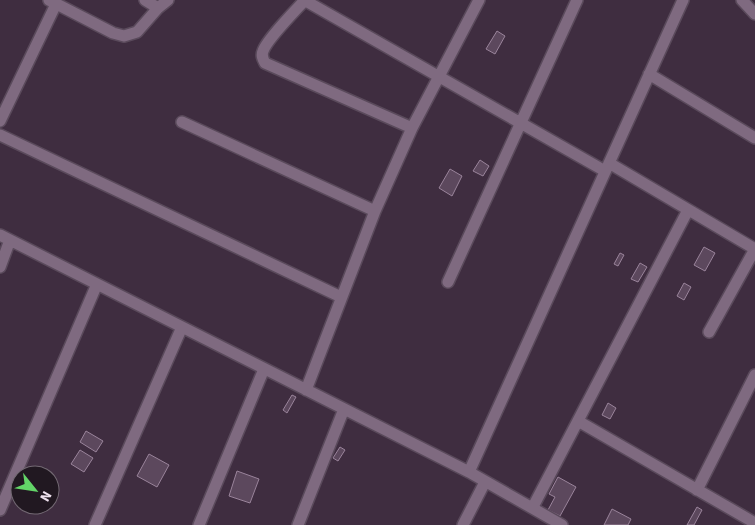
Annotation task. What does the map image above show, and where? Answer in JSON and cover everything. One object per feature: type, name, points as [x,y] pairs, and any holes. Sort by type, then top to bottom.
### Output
[{"type":"street","points":[[145,0],[158,8]]},
{"type":"street","points":[[0,121],[4,100],[52,2],[113,33],[124,36],[137,32],[158,8],[168,0]]},
{"type":"street","points":[[412,128],[266,63],[263,59],[263,50],[304,0],[521,123],[688,210],[755,249],[709,332]]},
{"type":"street","points":[[306,390],[375,211],[412,128],[480,0]]},
{"type":"street","points":[[448,282],[577,0]]},
{"type":"street","points":[[468,472],[683,0]]},
{"type":"street","points":[[742,0],[754,11]]},
{"type":"street","points":[[649,74],[755,138]]},
{"type":"street","points":[[182,122],[375,211]]},
{"type":"street","points":[[0,135],[341,297]]},
{"type":"street","points":[[535,504],[688,210]]},
{"type":"street","points":[[0,267],[5,237],[468,472],[562,525]]},
{"type":"street","points":[[0,510],[97,284]]},
{"type":"street","points":[[95,525],[182,327]]},
{"type":"street","points":[[199,525],[264,369]]},
{"type":"street","points":[[697,490],[755,375]]},
{"type":"street","points":[[298,525],[344,409]]},
{"type":"street","points":[[578,421],[755,523]]},
{"type":"street","points":[[463,525],[485,482]]},
{"type":"building","points":[[497,31],[505,36],[495,54],[486,49]]},
{"type":"building","points":[[480,160],[489,166],[483,176],[473,171]]},
{"type":"building","points":[[450,169],[462,176],[452,196],[439,188]]},
{"type":"building","points":[[704,247],[715,253],[705,271],[694,265]]},
{"type":"building","points":[[620,253],[624,255],[618,266],[614,264]]},
{"type":"building","points":[[640,263],[647,267],[638,282],[631,279]]},
{"type":"building","points":[[684,283],[691,287],[684,300],[677,296]]},
{"type":"building","points":[[292,395],[296,397],[287,413],[283,410]]},
{"type":"building","points":[[608,403],[616,408],[610,419],[602,415]]},
{"type":"building","points":[[86,431],[103,441],[96,452],[80,442]]},
{"type":"building","points":[[340,447],[345,450],[338,461],[333,458]]},
{"type":"building","points":[[80,450],[93,458],[84,472],[71,464]]},
{"type":"building","points":[[149,454],[169,465],[157,487],[137,476]]},
{"type":"building","points":[[237,471],[259,479],[250,503],[229,496]]},
{"type":"building","points":[[558,477],[576,487],[560,516],[548,510],[555,497],[549,494]]},
{"type":"building","points":[[697,507],[702,510],[694,525],[687,525]]},
{"type":"building","points":[[612,509],[631,519],[628,525],[604,525]]}]
